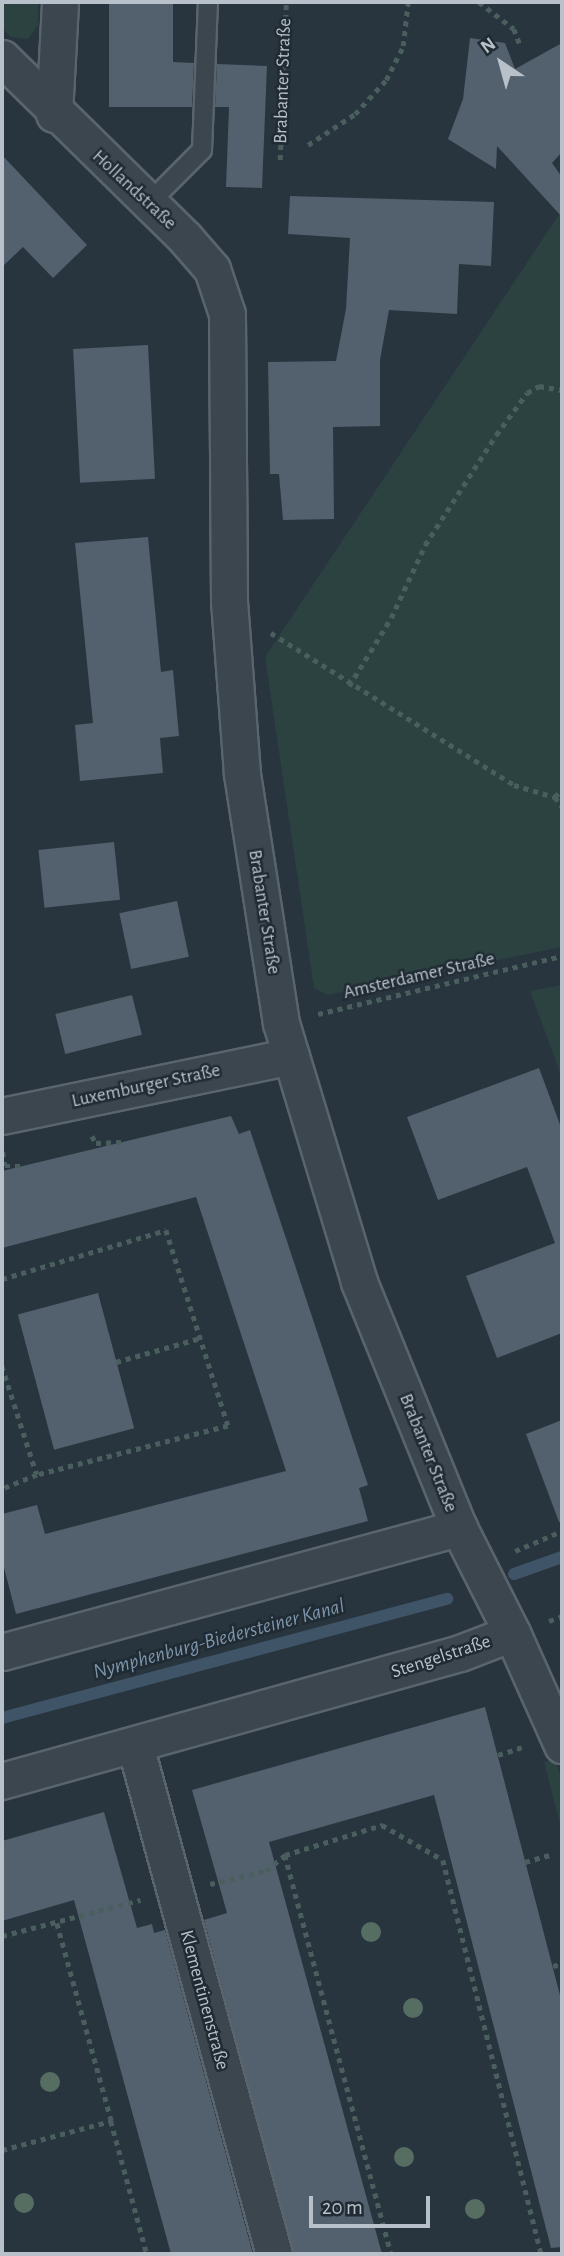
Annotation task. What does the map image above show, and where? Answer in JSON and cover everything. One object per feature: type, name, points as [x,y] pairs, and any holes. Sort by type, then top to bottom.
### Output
[{"type":"street","points":[[54,114],[60,2]]},
{"type":"street","name":"Hollandstraße","points":[[2,58],[54,114],[149,203],[212,269]]},
{"type":"street","name":"Brabanter Straße","points":[[212,269],[227,314],[229,601],[242,774],[281,1023],[359,1282],[459,1528]]},
{"type":"street","name":"Luxemburger Straße","points":[[2,1116],[291,1056]]},
{"type":"street","points":[[2,1652],[459,1528]]},
{"type":"street","name":"Stengelstraße","points":[[2,1781],[460,1653],[512,1633],[459,1528]]},
{"type":"street","points":[[512,1633],[562,1745]]},
{"type":"street","name":"Klementinenstraße","points":[[135,1745],[274,2254]]},
{"type":"lane","points":[[149,203],[202,150],[208,2]]},
{"type":"path","name":"Brabanter Straße","points":[[280,160],[286,2]]},
{"type":"path","points":[[308,145],[355,114],[386,80],[403,46],[408,2]]},
{"type":"path","points":[[479,2],[514,29],[520,45]]},
{"type":"path","points":[[349,686],[391,618],[425,545],[496,435],[527,393],[540,386],[562,390]]},
{"type":"path","points":[[229,601],[349,686],[514,785],[555,797],[562,807]]},
{"type":"path","points":[[555,797],[562,789]]},
{"type":"path","name":"Amsterdamer Straße","points":[[281,1023],[562,956]]},
{"type":"path","points":[[2,1147],[5,1166],[25,1166]]},
{"type":"path","points":[[2,1279],[166,1230],[228,1426],[37,1475],[2,1489]]},
{"type":"path","points":[[116,1362],[201,1338]]},
{"type":"path","points":[[2,1366],[37,1475]]},
{"type":"path","points":[[478,1566],[562,1531]]},
{"type":"path","points":[[2,1936],[266,1871],[285,1855],[382,1825],[443,1860],[541,2254]]},
{"type":"path","points":[[525,1862],[553,1854]]},
{"type":"path","points":[[285,1855],[391,2254]]},
{"type":"path","points":[[56,1922],[147,2254]]},
{"type":"path","points":[[553,1966],[562,1964]]},
{"type":"path","points":[[2,2150],[111,2121]]},
{"type":"green space","points":[[2,2],[38,2],[38,25],[28,39],[11,37],[2,28]]},
{"type":"green space","points":[[562,210],[562,947],[328,995],[314,988],[265,657]]},
{"type":"green space","points":[[562,985],[562,1078],[530,991]]},
{"type":"green space","points":[[554,1760],[562,1778],[562,1832],[544,1762]]},
{"type":"building","points":[[109,2],[173,2],[173,62],[194,63],[192,107],[109,107]]},
{"type":"building","points":[[470,38],[505,43],[515,69],[562,43],[562,152],[552,163],[562,177],[562,217],[497,146],[496,169],[448,139],[463,99]]},
{"type":"building","points":[[217,64],[267,66],[262,188],[226,187],[229,107],[215,107]]},
{"type":"building","points":[[2,155],[87,245],[53,278],[23,247],[2,267]]},
{"type":"building","points":[[290,196],[494,202],[491,266],[459,264],[457,314],[389,310],[380,360],[380,426],[333,427],[334,519],[283,520],[279,474],[270,474],[268,362],[336,361],[346,309],[350,238],[288,234]]},
{"type":"building","points":[[148,345],[155,479],[80,483],[73,349]]},
{"type":"building","points":[[148,537],[161,672],[173,670],[179,736],[160,738],[163,773],[80,781],[75,725],[93,723],[75,543]]},
{"type":"building","points":[[114,842],[120,900],[44,908],[38,850]]},
{"type":"building","points":[[177,901],[189,957],[131,969],[119,913]]},
{"type":"building","points":[[132,995],[142,1035],[65,1054],[55,1014]]},
{"type":"building","points":[[539,1068],[562,1130],[562,1333],[497,1358],[466,1276],[555,1243],[527,1167],[438,1200],[407,1117]]},
{"type":"building","points":[[231,1116],[239,1134],[250,1130],[368,1485],[359,1488],[368,1521],[16,1614],[2,1560],[2,1514],[37,1505],[45,1534],[286,1471],[196,1197],[2,1248],[2,1171]]},
{"type":"building","points":[[98,1293],[134,1428],[54,1450],[18,1314]]},
{"type":"building","points":[[562,1420],[562,1522],[559,1522],[526,1434]]},
{"type":"building","points":[[485,1707],[562,2003],[562,2247],[551,2248],[434,1795],[269,1842],[382,2254],[294,2254],[204,1920],[227,1913],[192,1790]]},
{"type":"building","points":[[104,1812],[137,1928],[152,1924],[154,1933],[165,1930],[253,2254],[171,2254],[74,1900],[2,1921],[2,1841]]},
{"type":"waterway","points":[[514,1574],[562,1557]]},
{"type":"waterway","name":"Nymphenburg-Biedersteiner Kanal","points":[[2,1718],[447,1599]]}]
